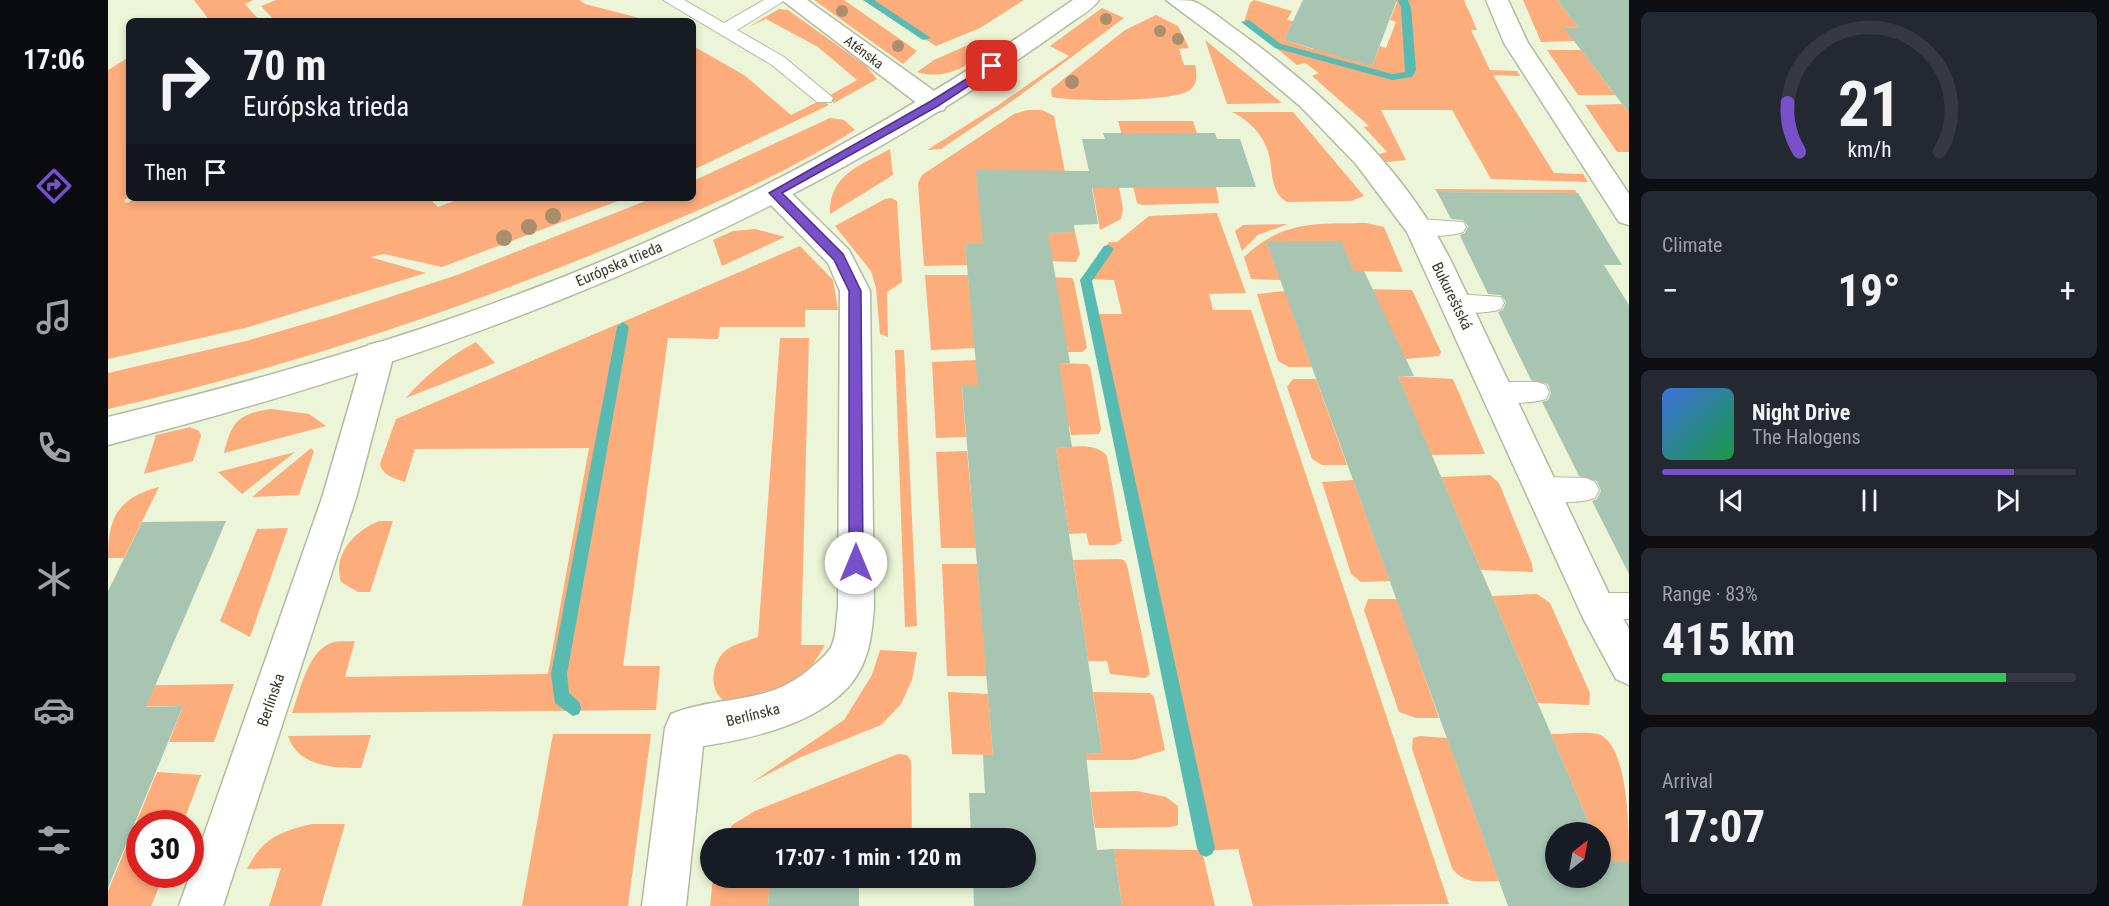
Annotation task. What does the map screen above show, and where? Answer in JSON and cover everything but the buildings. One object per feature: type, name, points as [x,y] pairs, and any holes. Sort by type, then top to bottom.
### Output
[{"type":"street","name":"Aténska","points":[[794,0],[935,104]]},
{"type":"street","name":"Európska trieda","points":[[108,431],[379,354],[487,318],[584,279],[775,193],[935,104],[1088,0]]},
{"type":"street","name":"Bukureštská","points":[[1177,0],[1225,32],[1313,102],[1376,170],[1419,227],[1544,489],[1596,606],[1629,666]]},
{"type":"street","points":[[1497,0],[1516,43],[1629,216]]},
{"type":"street","name":"Berlínska","points":[[664,906],[685,728],[720,724],[778,711],[799,701],[834,673],[847,655],[852,639],[856,608],[855,291],[838,257],[775,193]]},
{"type":"street","name":"Berlínska","points":[[201,906],[339,498],[379,354]]},
{"type":"lane","points":[[672,0],[778,61],[824,98]]},
{"type":"lane","points":[[724,30],[776,0]]},
{"type":"lane","points":[[1419,227],[1455,227]]},
{"type":"lane","points":[[1455,303],[1493,303]]},
{"type":"lane","points":[[1498,392],[1537,392]]},
{"type":"lane","points":[[1544,489],[1586,490]]},
{"type":"lane","points":[[1596,606],[1629,606]]},
{"type":"shaded area","points":[[194,0],[253,0],[245,4],[257,18],[208,18]]},
{"type":"shaded area","points":[[276,0],[579,0],[585,4],[639,18],[272,18],[261,6]]},
{"type":"shaded area","points":[[814,0],[844,0],[917,51],[903,64]]},
{"type":"shaded area","points":[[865,0],[1024,0],[980,28],[936,46]]},
{"type":"shaded area","points":[[1254,0],[1292,11],[1287,20],[1293,21],[1284,40],[1313,49],[1315,46],[1372,66],[1380,46],[1386,48],[1396,22],[1390,20],[1397,2],[1390,0],[1464,0],[1477,30],[1471,30],[1490,70],[1517,71],[1520,76],[1493,75],[1554,173],[1583,174],[1588,182],[1491,179],[1452,110],[1381,110],[1406,160],[1386,162],[1379,154],[1387,152],[1364,127],[1369,126],[1312,76],[1319,73],[1305,63],[1297,65],[1244,22],[1250,3]]},
{"type":"shaded area","points":[[1523,0],[1557,0],[1578,27],[1565,28],[1575,41],[1541,42]]},
{"type":"shaded area","points":[[1102,8],[1124,18],[1015,99],[941,149],[927,150],[997,106],[1069,56],[1050,46]]},
{"type":"shaded area","points":[[779,9],[788,10],[866,66],[877,79],[834,103],[827,97],[857,80],[818,47],[766,19],[750,26]]},
{"type":"shaded area","points":[[1156,15],[1178,26],[1189,48],[1179,49],[1184,65],[1195,65],[1196,79],[1190,90],[1181,94],[1145,99],[1100,100],[1052,97],[1051,89],[1125,30]]},
{"type":"shaded area","points":[[1205,40],[1282,103],[1227,104]]},
{"type":"shaded area","points":[[977,41],[992,48],[957,70],[938,74],[917,72],[934,60]]},
{"type":"shaded area","points":[[696,48],[744,75],[791,115],[821,100],[829,105],[696,169]]},
{"type":"shaded area","points":[[1547,50],[1581,50],[1615,95],[1578,95]]},
{"type":"shaded area","points":[[126,59],[126,199],[124,200],[126,203],[131,201],[432,201],[438,207],[454,201],[618,201],[442,267],[384,254],[370,257],[426,273],[245,328],[108,359],[108,70]]},
{"type":"shaded area","points":[[1622,104],[1629,113],[1629,152],[1617,152],[1585,105]]},
{"type":"shaded area","points":[[1027,110],[1042,110],[1054,116],[1066,177],[983,244],[965,244],[967,265],[924,266],[918,183],[922,175],[1014,114]]},
{"type":"shaded area","points":[[1232,112],[1293,112],[1364,196],[1351,201],[1287,202],[1276,189],[1268,151],[1261,137],[1251,125]]},
{"type":"shaded area","points":[[830,118],[844,120],[855,130],[798,163],[738,192],[678,219],[493,293],[303,357],[108,409],[108,373],[246,341],[332,316],[457,275],[645,201],[696,201],[696,180]]},
{"type":"shaded area","points":[[1118,121],[1193,121],[1199,139],[1123,139]]},
{"type":"shaded area","points":[[890,149],[893,175],[830,214],[831,200],[841,180],[858,166]]},
{"type":"shaded area","points":[[1092,186],[1119,186],[1123,209],[1121,219],[1100,230]]},
{"type":"shaded area","points":[[1133,186],[1216,187],[1219,203],[1142,205],[1137,203]]},
{"type":"shaded area","points":[[1435,189],[1575,190],[1577,193],[1437,192]]},
{"type":"shaded area","points":[[891,198],[897,201],[902,282],[887,292],[888,337],[880,334],[876,288],[871,271],[835,226]]},
{"type":"shaded area","points":[[1217,213],[1246,293],[1209,294],[1213,310],[1251,310],[1449,904],[1253,906],[1238,849],[1202,851],[1215,906],[1122,906],[1114,849],[1202,850],[1132,526],[1092,314],[1122,314],[1114,280],[1086,279],[1109,242],[1117,242],[1149,216]]},
{"type":"shaded area","points":[[1366,223],[1384,227],[1403,272],[1354,271],[1340,241],[1266,241],[1281,280],[1251,279],[1244,257],[1272,236],[1287,230],[1316,224]]},
{"type":"shaded area","points":[[1288,224],[1258,235],[1242,251],[1235,231],[1243,225]]},
{"type":"shaded area","points":[[755,229],[785,237],[722,266],[713,240],[733,231]]},
{"type":"shaded area","points":[[1075,232],[1080,254],[1076,262],[1045,261],[1039,233]]},
{"type":"shaded area","points":[[800,246],[833,280],[838,310],[805,310],[805,327],[720,327],[718,339],[668,338],[623,666],[660,666],[656,710],[292,713],[310,664],[323,648],[337,642],[355,641],[345,677],[548,674],[589,448],[415,449],[405,482],[386,474],[380,464],[396,419]]},
{"type":"shaded area","points":[[925,275],[968,275],[975,348],[931,350]]},
{"type":"shaded area","points":[[1046,277],[1072,278],[1074,282],[1087,348],[1082,352],[1068,352],[1067,345],[1057,345]]},
{"type":"shaded area","points":[[1361,289],[1412,290],[1441,352],[1439,356],[1406,359]]},
{"type":"shaded area","points":[[1285,291],[1312,367],[1289,367],[1278,361],[1257,294]]},
{"type":"shaded area","points":[[780,338],[809,338],[801,645],[825,645],[808,671],[789,688],[759,698],[730,702],[724,701],[719,696],[714,677],[717,663],[727,649],[758,637]]},
{"type":"shaded area","points":[[476,342],[495,363],[406,398],[438,367]]},
{"type":"shaded area","points":[[895,350],[904,350],[917,626],[905,627]]},
{"type":"shaded area","points":[[976,360],[979,386],[962,387],[966,437],[936,438],[932,362]]},
{"type":"shaded area","points":[[1059,363],[1087,364],[1090,367],[1101,429],[1099,434],[1071,435],[1069,425],[1053,425]]},
{"type":"shaded area","points":[[1398,376],[1453,379],[1485,454],[1431,455]]},
{"type":"shaded area","points":[[1293,379],[1316,379],[1347,465],[1322,465],[1312,459],[1287,387]]},
{"type":"shaded area","points":[[271,409],[309,414],[326,426],[224,453],[230,433],[238,421],[251,413]]},
{"type":"shaded area","points":[[190,427],[199,431],[201,436],[193,461],[144,474],[156,435]]},
{"type":"shaded area","points":[[1090,447],[1107,456],[1122,541],[1115,545],[1089,545],[1086,533],[1069,534],[1056,448]]},
{"type":"shaded area","points":[[311,448],[314,451],[299,495],[252,497]]},
{"type":"shaded area","points":[[967,451],[976,548],[941,548],[936,452]]},
{"type":"shaded area","points":[[295,452],[242,494],[218,472]]},
{"type":"shaded area","points":[[1490,475],[1499,483],[1532,564],[1533,572],[1481,570],[1441,477]]},
{"type":"shaded area","points":[[1353,480],[1390,581],[1361,582],[1351,574],[1322,482]]},
{"type":"shaded area","points":[[159,487],[124,558],[108,558],[110,531],[118,511],[134,497]]},
{"type":"shaded area","points":[[379,521],[393,521],[370,592],[358,592],[341,582],[340,562],[354,537]]},
{"type":"shaded area","points":[[288,528],[250,637],[220,621],[257,529]]},
{"type":"shaded area","points":[[1073,560],[1124,560],[1127,565],[1150,674],[1145,678],[1110,674],[1107,661],[1088,661]]},
{"type":"shaded area","points":[[942,564],[977,564],[987,676],[947,676]]},
{"type":"shaded area","points":[[1537,594],[1550,603],[1590,693],[1589,705],[1538,703],[1492,596]]},
{"type":"shaded area","points":[[1368,599],[1397,599],[1439,718],[1416,718],[1399,712],[1364,610]]},
{"type":"shaded area","points":[[880,650],[917,652],[912,680],[901,704],[881,725],[801,757],[751,783],[844,720],[872,675]]},
{"type":"shaded area","points":[[234,684],[214,742],[169,742],[183,706],[108,707],[108,686]]},
{"type":"shaded area","points":[[948,692],[988,694],[993,755],[952,754]]},
{"type":"shaded area","points":[[1093,692],[1150,693],[1154,697],[1165,750],[1133,760],[1086,760],[1086,754],[1102,753]]},
{"type":"shaded area","points":[[553,734],[651,734],[628,906],[522,906]]},
{"type":"shaded area","points":[[1551,734],[1598,734],[1608,741],[1616,754],[1625,790],[1629,862],[1611,862],[1611,822],[1589,822]]},
{"type":"shaded area","points":[[371,735],[361,768],[329,766],[308,760],[293,746],[288,736]]},
{"type":"shaded area","points":[[1420,736],[1447,738],[1499,881],[1467,880],[1452,868],[1412,749],[1413,738]]},
{"type":"shaded area","points":[[898,754],[907,755],[911,761],[912,828],[731,828],[755,811]]},
{"type":"shaded area","points":[[157,772],[201,775],[188,810],[141,810]]},
{"type":"shaded area","points":[[1137,791],[1166,797],[1178,806],[1178,825],[1095,828],[1090,792]]},
{"type":"shaded area","points":[[312,824],[345,824],[321,906],[269,906],[281,868],[247,869],[259,850],[273,838]]},
{"type":"shaded area","points":[[126,847],[126,888],[159,888],[151,906],[108,906],[108,891]]},
{"type":"shaded area","points":[[712,888],[769,888],[768,906],[710,906]]},
{"type":"waterway","points":[[868,0],[926,38]]},
{"type":"waterway","points":[[1246,22],[1278,46],[1392,77],[1409,75],[1411,70],[1406,8],[1403,0]]},
{"type":"waterway","points":[[1108,249],[1086,280],[1206,848]]},
{"type":"waterway","points":[[573,708],[561,697],[559,674],[623,327]]},
{"type":"route","points":[[856,563],[855,291],[845,267],[830,247],[775,193],[935,104],[992,66]]}]
